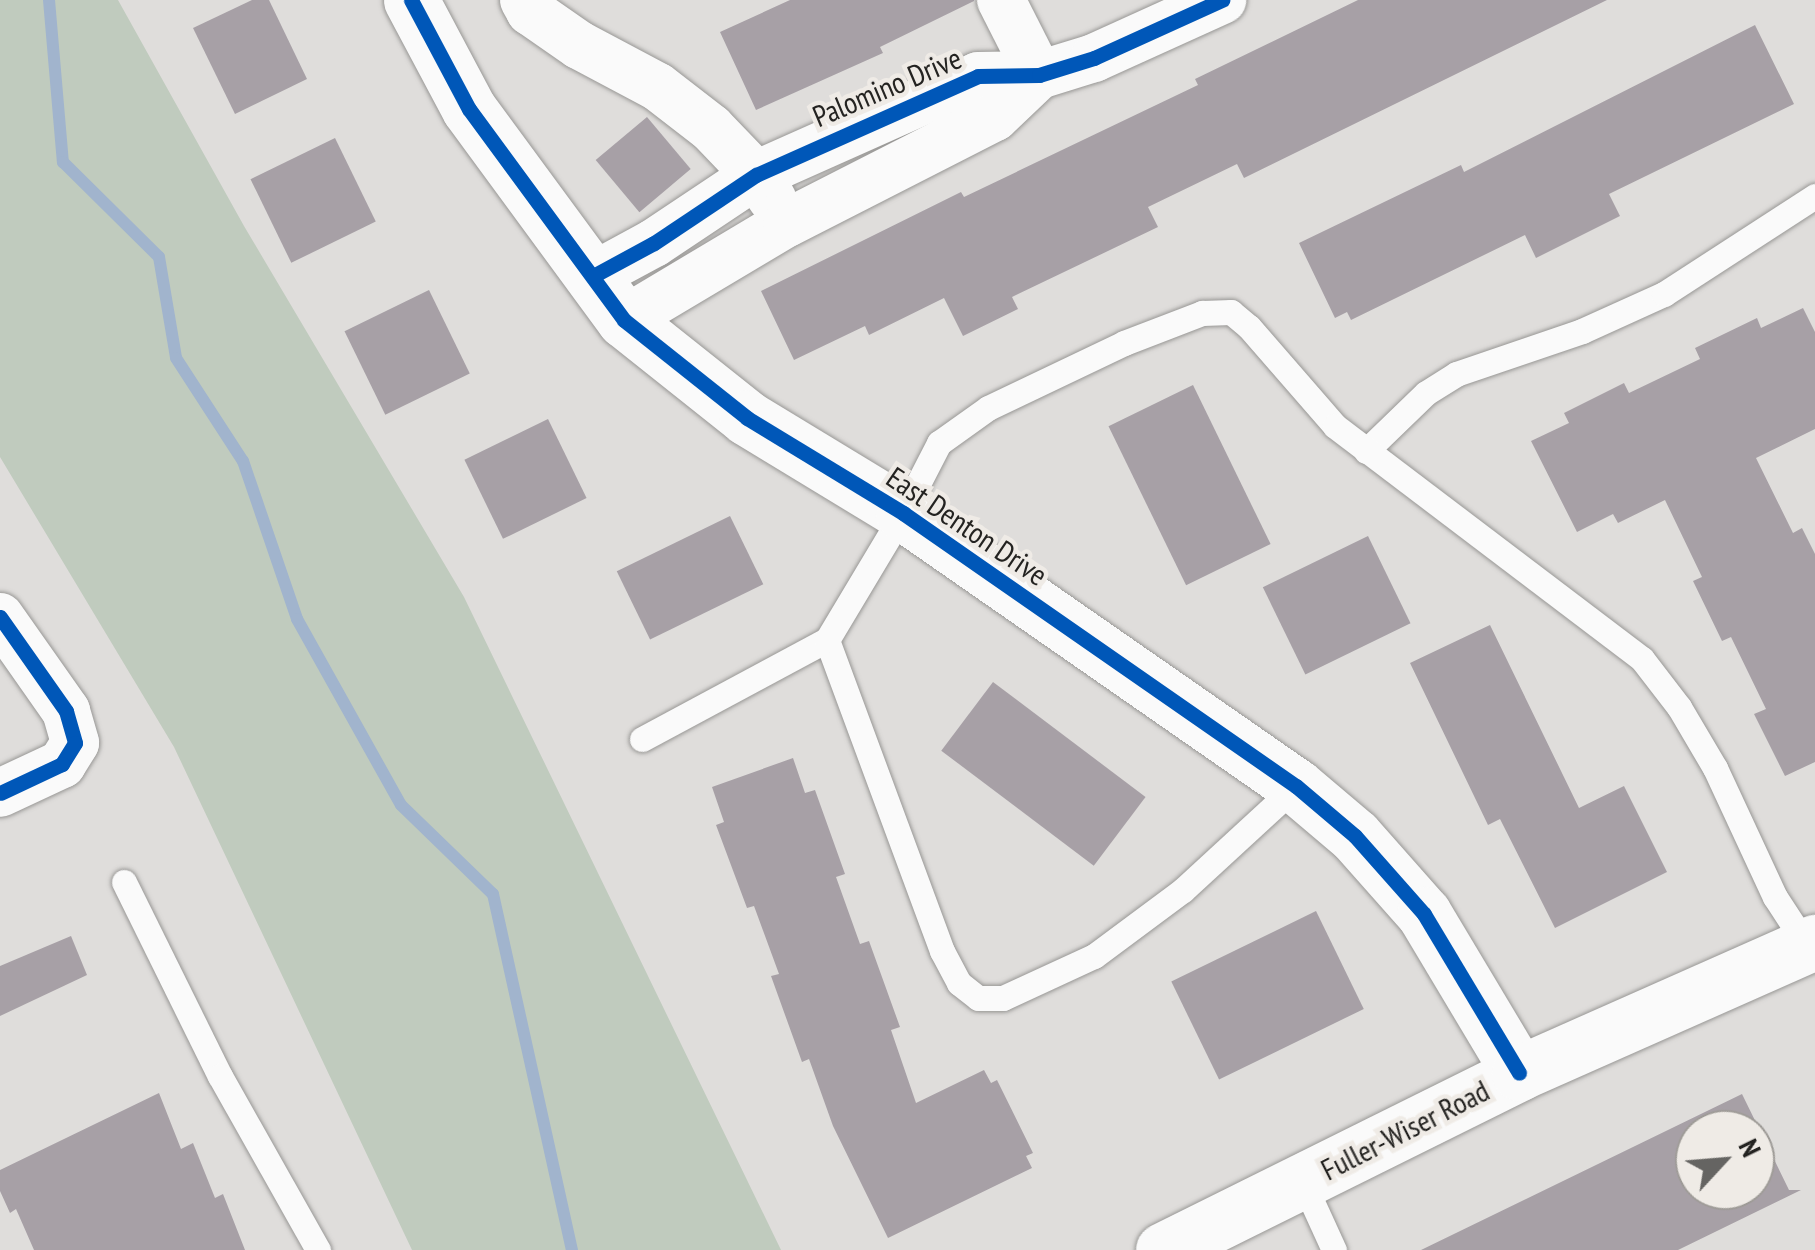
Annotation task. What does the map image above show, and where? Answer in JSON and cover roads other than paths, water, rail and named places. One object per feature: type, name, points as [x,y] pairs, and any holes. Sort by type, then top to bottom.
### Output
[{"type":"street","name":"East Denton Drive","points":[[411,0],[469,109],[609,298],[747,418],[903,514],[1296,786],[1355,836],[1424,914],[1520,1073]]},
{"type":"street","points":[[524,0],[530,12],[580,46],[658,87],[711,128],[756,175],[787,224]]},
{"type":"street","points":[[1001,0],[1038,75]]},
{"type":"street","name":"Palomino Drive","points":[[609,298],[654,243],[756,175],[978,76],[1038,75],[1094,58],[1222,0]]},
{"type":"street","name":"Palomino Drive","points":[[609,298],[787,224],[995,117],[1038,75]]},
{"type":"street","points":[[0,617],[66,711],[75,743],[62,764],[0,793]]},
{"type":"street","name":"Fuller-Wiser Road","points":[[1162,1250],[1520,1073],[1811,944]]},
{"type":"lane","points":[[1366,452],[1426,393],[1456,374],[1582,330],[1664,294],[1815,196]]},
{"type":"lane","points":[[642,739],[827,640],[903,514],[939,443],[988,408],[1124,343],[1202,313],[1231,312],[1249,326],[1335,426],[1568,598],[1642,658],[1706,753],[1774,897],[1811,944]]},
{"type":"lane","points":[[827,640],[942,950],[959,983],[978,998],[1003,998],[1094,956],[1183,890],[1296,786]]},
{"type":"lane","points":[[124,882],[220,1076],[318,1250]]},
{"type":"lane","points":[[1303,1182],[1334,1250]]},
{"type":"waterway","points":[[49,0],[63,162],[159,257],[176,358],[243,461],[297,619],[401,805],[493,894],[572,1250]]}]
